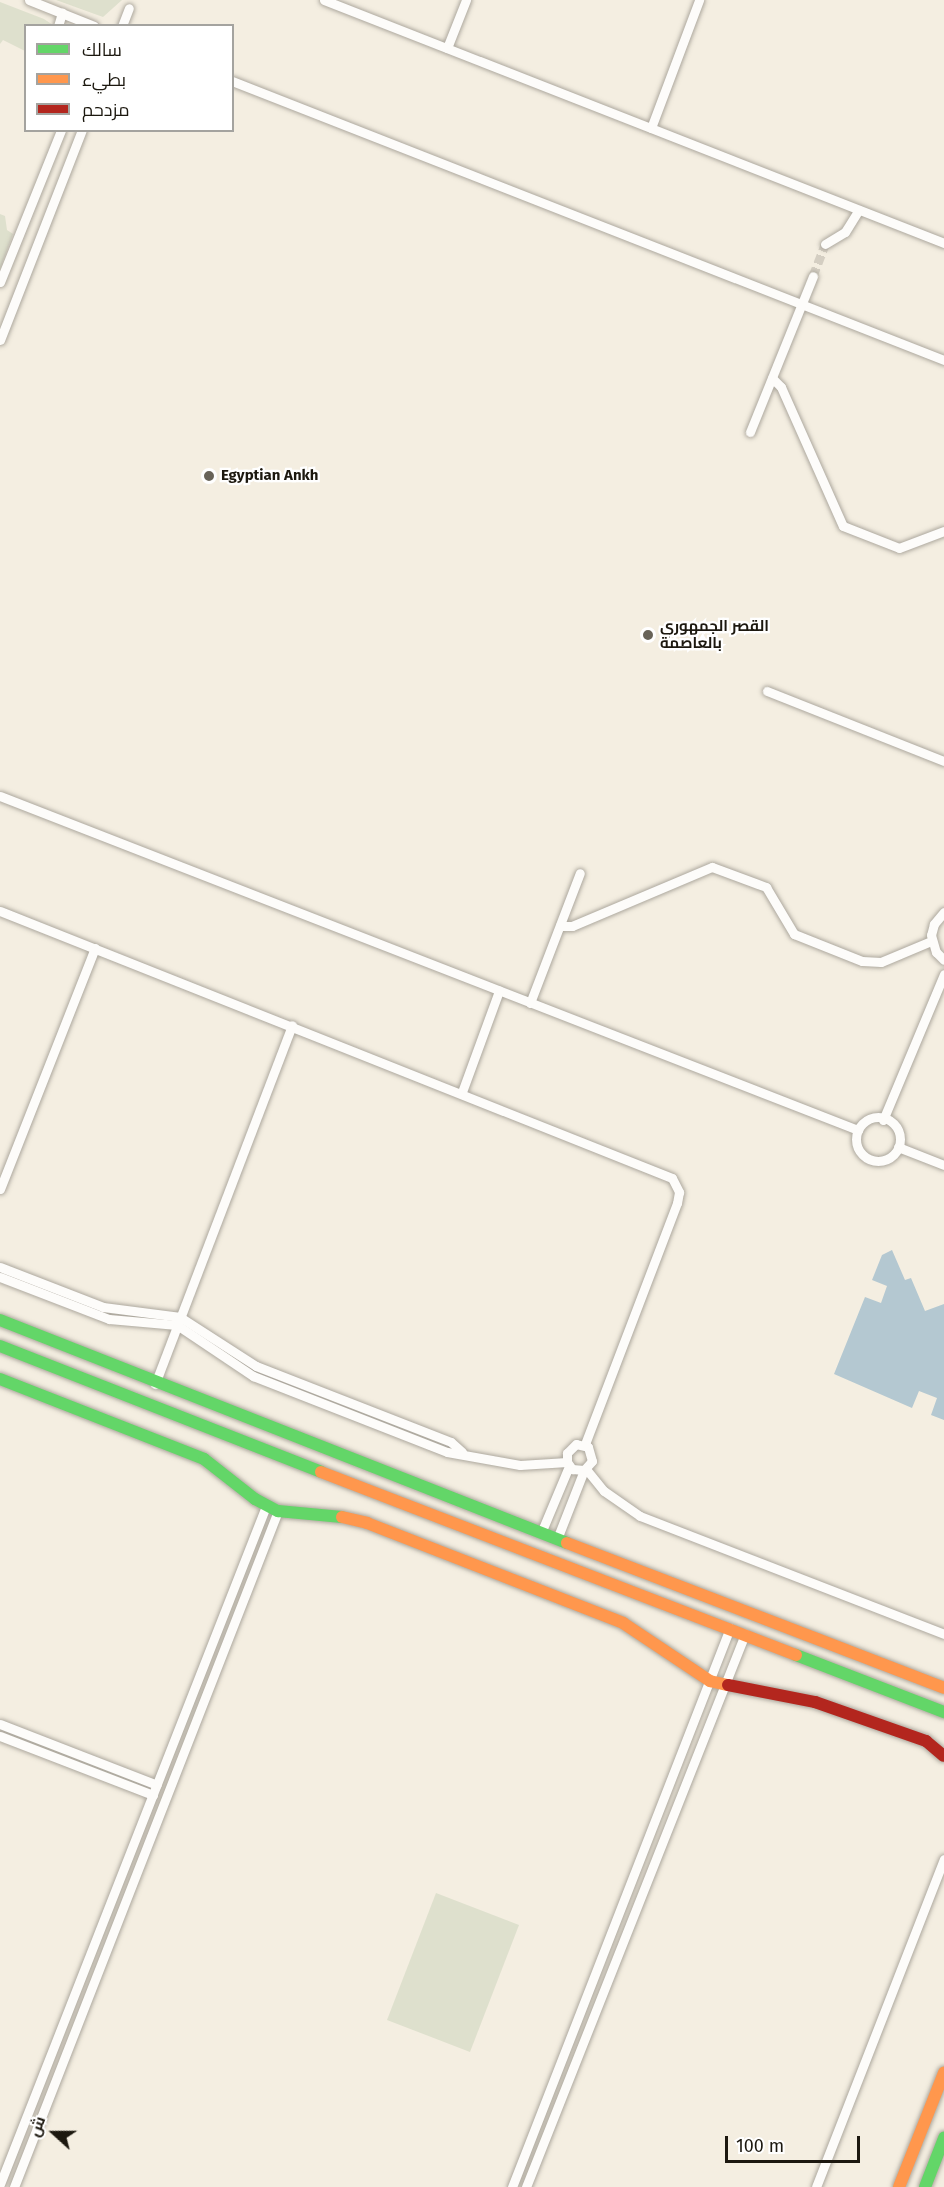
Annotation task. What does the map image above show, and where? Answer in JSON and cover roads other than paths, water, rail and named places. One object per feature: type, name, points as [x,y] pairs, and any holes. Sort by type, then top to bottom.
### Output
[{"type":"street","points":[[28,0],[89,24]]},
{"type":"street","points":[[324,0],[944,243]]},
{"type":"street","points":[[447,48],[466,0]]},
{"type":"street","points":[[651,128],[699,0]]},
{"type":"street","points":[[123,24],[129,8]]},
{"type":"street","points":[[59,24],[62,13]]},
{"type":"street","points":[[234,82],[944,360]]},
{"type":"street","points":[[0,282],[60,132]]},
{"type":"street","points":[[0,340],[81,132]]},
{"type":"street","points":[[825,244],[845,232],[859,210]]},
{"type":"street","points":[[750,432],[813,276]]},
{"type":"street","points":[[772,378],[781,387],[843,526],[899,548],[944,531]]},
{"type":"street","points":[[767,691],[944,761]]},
{"type":"street","points":[[0,796],[858,1130]]},
{"type":"street","points":[[560,926],[572,926],[712,867],[766,887],[794,934],[866,962],[881,962],[931,941]]},
{"type":"street","points":[[530,1003],[580,873]]},
{"type":"street","points":[[0,911],[664,1172],[678,1187],[677,1203],[585,1444]]},
{"type":"street","points":[[944,912],[934,924],[931,941],[944,960]]},
{"type":"street","points":[[0,1189],[95,948]]},
{"type":"street","points":[[883,1120],[944,974]]},
{"type":"street","points":[[462,1092],[499,991]]},
{"type":"street","points":[[154,1384],[292,1025]]},
{"type":"street","points":[[868,1116],[883,1120],[900,1129],[898,1147],[893,1158],[885,1162],[859,1152],[854,1143],[858,1130],[868,1116]]},
{"type":"street","points":[[898,1147],[944,1165]]},
{"type":"street","points":[[0,1267],[103,1307],[179,1321],[256,1366],[451,1442],[462,1452],[520,1465],[568,1464],[585,1469],[615,1501],[640,1516],[944,1634]]},
{"type":"street","points":[[0,1277],[102,1317],[179,1321]]},
{"type":"street","points":[[0,1320],[154,1384],[944,1688]]},
{"type":"street","points":[[0,1346],[343,1481],[944,1712]]},
{"type":"street","points":[[0,1379],[204,1459],[272,1509],[354,1519],[623,1623],[710,1681],[724,1686],[826,1706],[926,1741],[944,1756]]},
{"type":"street","points":[[206,1426],[214,1406]]},
{"type":"street","points":[[541,1533],[568,1464],[572,1446],[585,1444]]},
{"type":"street","points":[[557,1539],[585,1469],[593,1457],[585,1444]]},
{"type":"street","points":[[343,1481],[351,1460]]},
{"type":"street","points":[[0,2184],[157,1785],[272,1509]]},
{"type":"street","points":[[14,2187],[272,1509]]},
{"type":"street","points":[[512,2187],[730,1628]]},
{"type":"street","points":[[526,2187],[745,1634]]},
{"type":"street","points":[[0,1724],[157,1785]]},
{"type":"street","points":[[0,1736],[153,1795]]},
{"type":"street","points":[[816,2187],[944,1859]]},
{"type":"street","points":[[899,2187],[944,2073]]},
{"type":"street","points":[[925,2187],[944,2138]]},
{"type":"water","points":[[892,1250],[905,1280],[911,1278],[925,1311],[944,1304],[944,1420],[931,1415],[937,1398],[919,1391],[912,1408],[834,1374],[865,1297],[881,1303],[887,1286],[872,1280],[882,1255]]},
{"type":"tunnel","points":[[813,276],[825,244]]},
{"type":"place","name":"Egyptian Ankh","points":[[209,476]]},
{"type":"place","name":"القصر الجمهوري بالعاصمة","points":[[648,635]]}]
